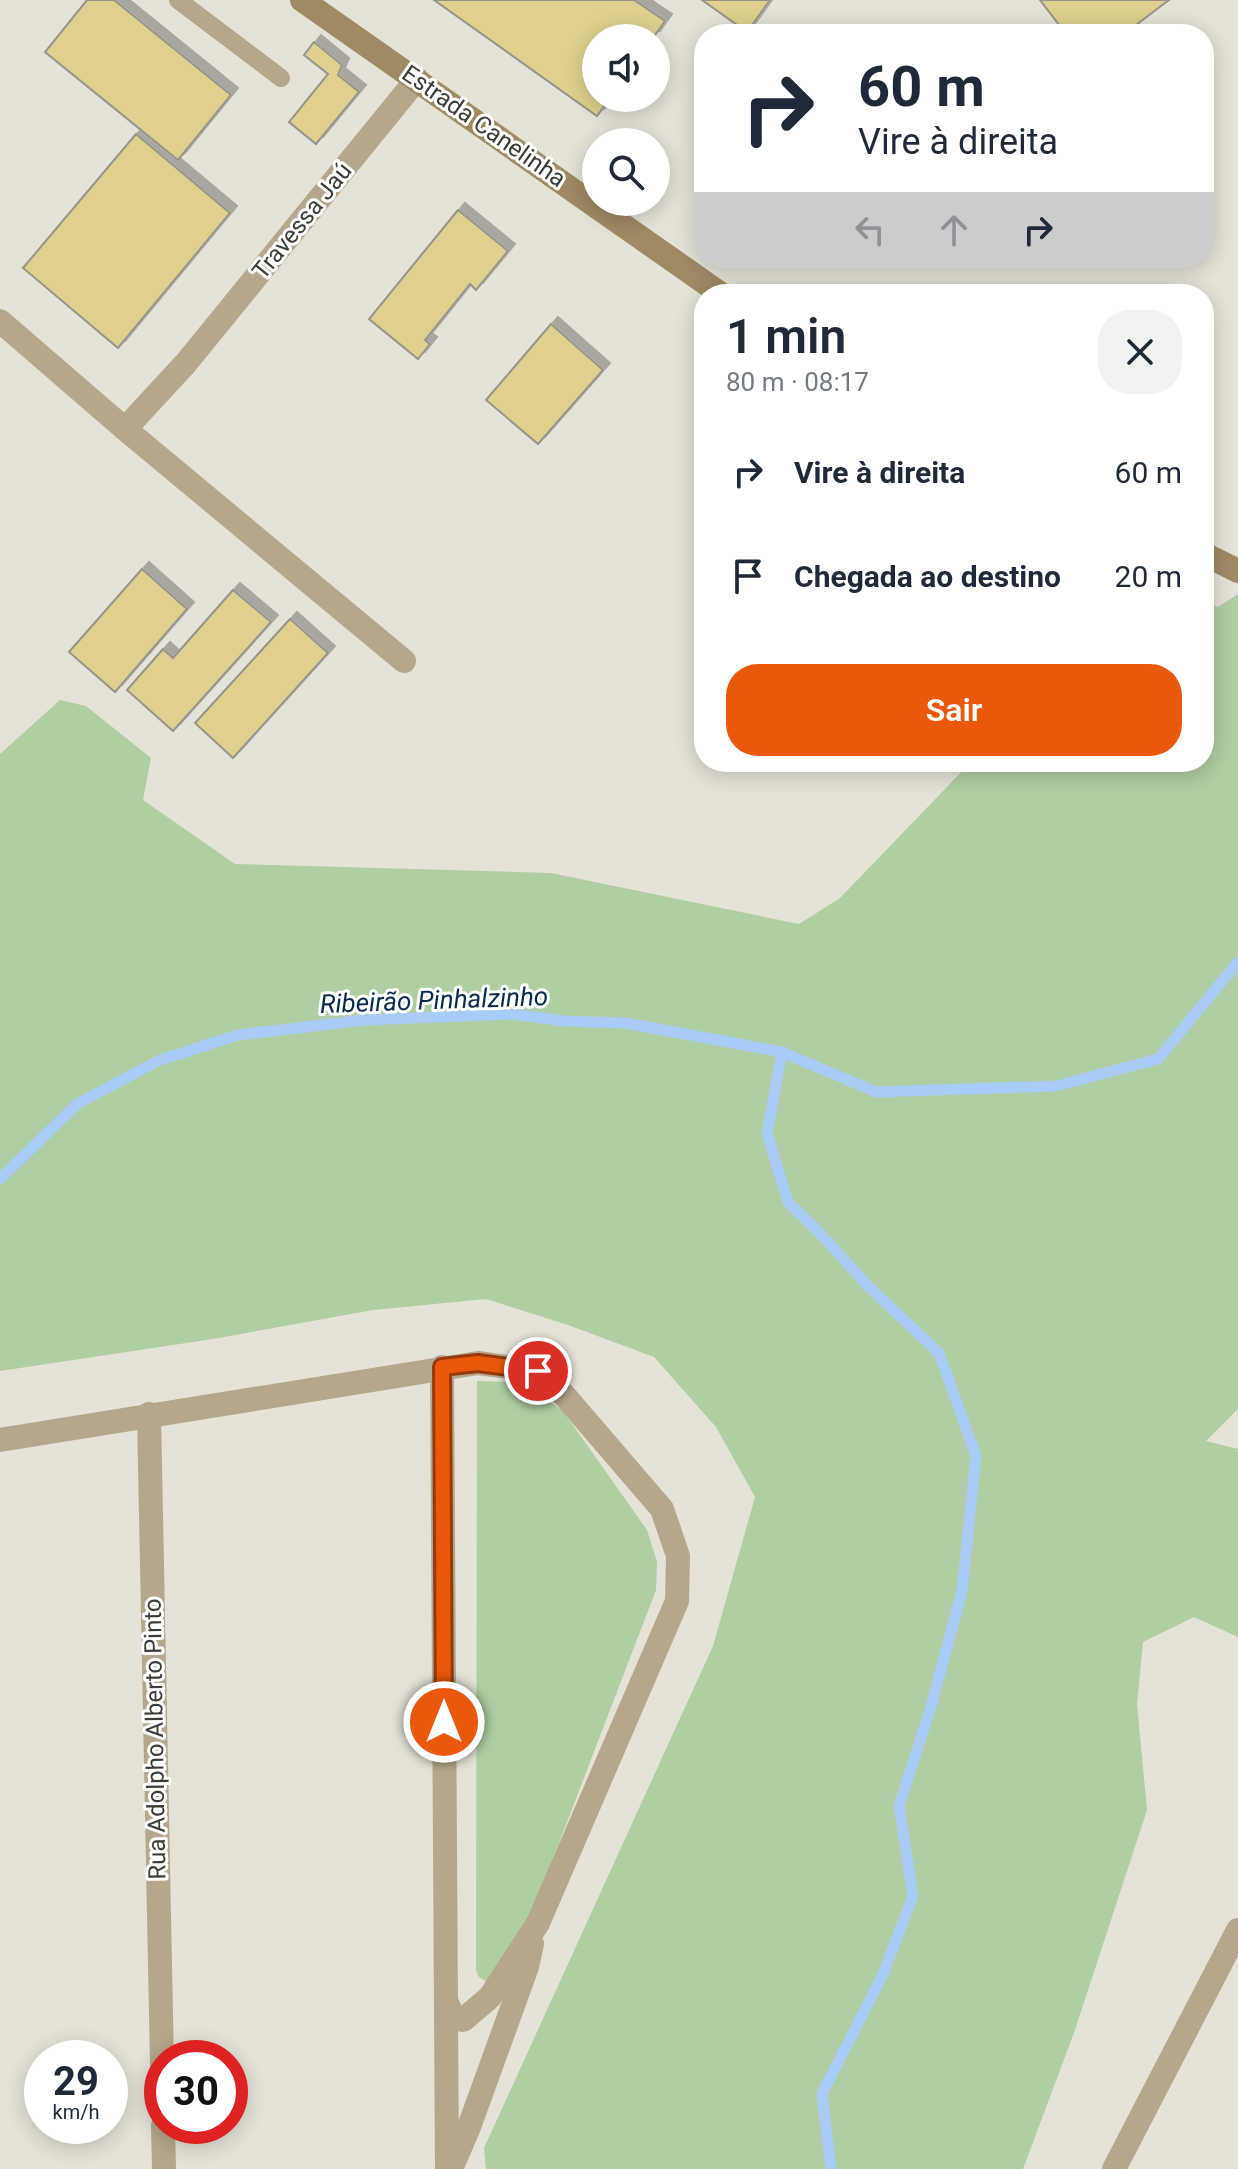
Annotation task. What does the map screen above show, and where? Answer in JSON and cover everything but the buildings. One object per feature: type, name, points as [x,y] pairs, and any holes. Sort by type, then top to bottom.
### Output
[{"type":"street","name":"Estrada Canelinha","points":[[302,0],[320,8],[707,284]]},
{"type":"street","name":"Travessa Jaú","points":[[125,429],[186,363],[417,79]]},
{"type":"street","points":[[0,321],[404,661]]},
{"type":"street","points":[[1214,559],[1238,571]]},
{"type":"street","points":[[0,1440],[478,1363],[538,1371],[564,1395],[662,1509],[678,1556],[677,1601],[538,1923],[527,1967],[469,2127],[449,2169]]},
{"type":"street","points":[[442,1367],[449,2169]]},
{"type":"street","name":"Rua Adolpho Alberto Pinto","points":[[149,1414],[162,2040]]},
{"type":"street","points":[[446,2000],[453,2017],[463,2020],[480,2007],[490,1997],[538,1923]]},
{"type":"street","points":[[1114,2169],[1232,1953],[1238,1930]]},
{"type":"street","points":[[163,2144],[164,2169]]},
{"type":"lane","points":[[178,0],[281,78]]},
{"type":"green space","points":[[1238,594],[1238,1409],[1206,1441],[1238,1449],[1238,1637],[1194,1617],[1143,1642],[1137,1704],[1147,1810],[1075,2030],[1023,2169],[486,2169],[484,2148],[713,1646],[755,1497],[716,1427],[654,1357],[486,1299],[373,1310],[213,1339],[0,1371],[0,754],[60,700],[86,706],[151,758],[143,800],[235,864],[551,873],[799,924],[840,898],[961,772],[1214,772],[1214,605],[1218,607]]},
{"type":"green space","points":[[477,1381],[513,1382],[532,1390],[563,1411],[647,1530],[657,1562],[656,1590],[508,1976],[490,1984],[479,1977],[476,1970]]},
{"type":"waterway","name":"Ribeirão Pinhalzinho","points":[[0,1179],[77,1104],[160,1060],[238,1035],[364,1020],[512,1014],[565,1021],[625,1023],[782,1052],[876,1092],[1056,1086],[1158,1059],[1238,962]]},
{"type":"waterway","points":[[782,1052],[767,1133],[788,1202],[869,1287],[939,1353],[976,1456],[962,1591],[930,1710],[899,1806],[913,1896],[883,1974],[822,2094],[831,2169]]},
{"type":"route","points":[[444,1722],[442,1367],[478,1363],[538,1371]]}]
